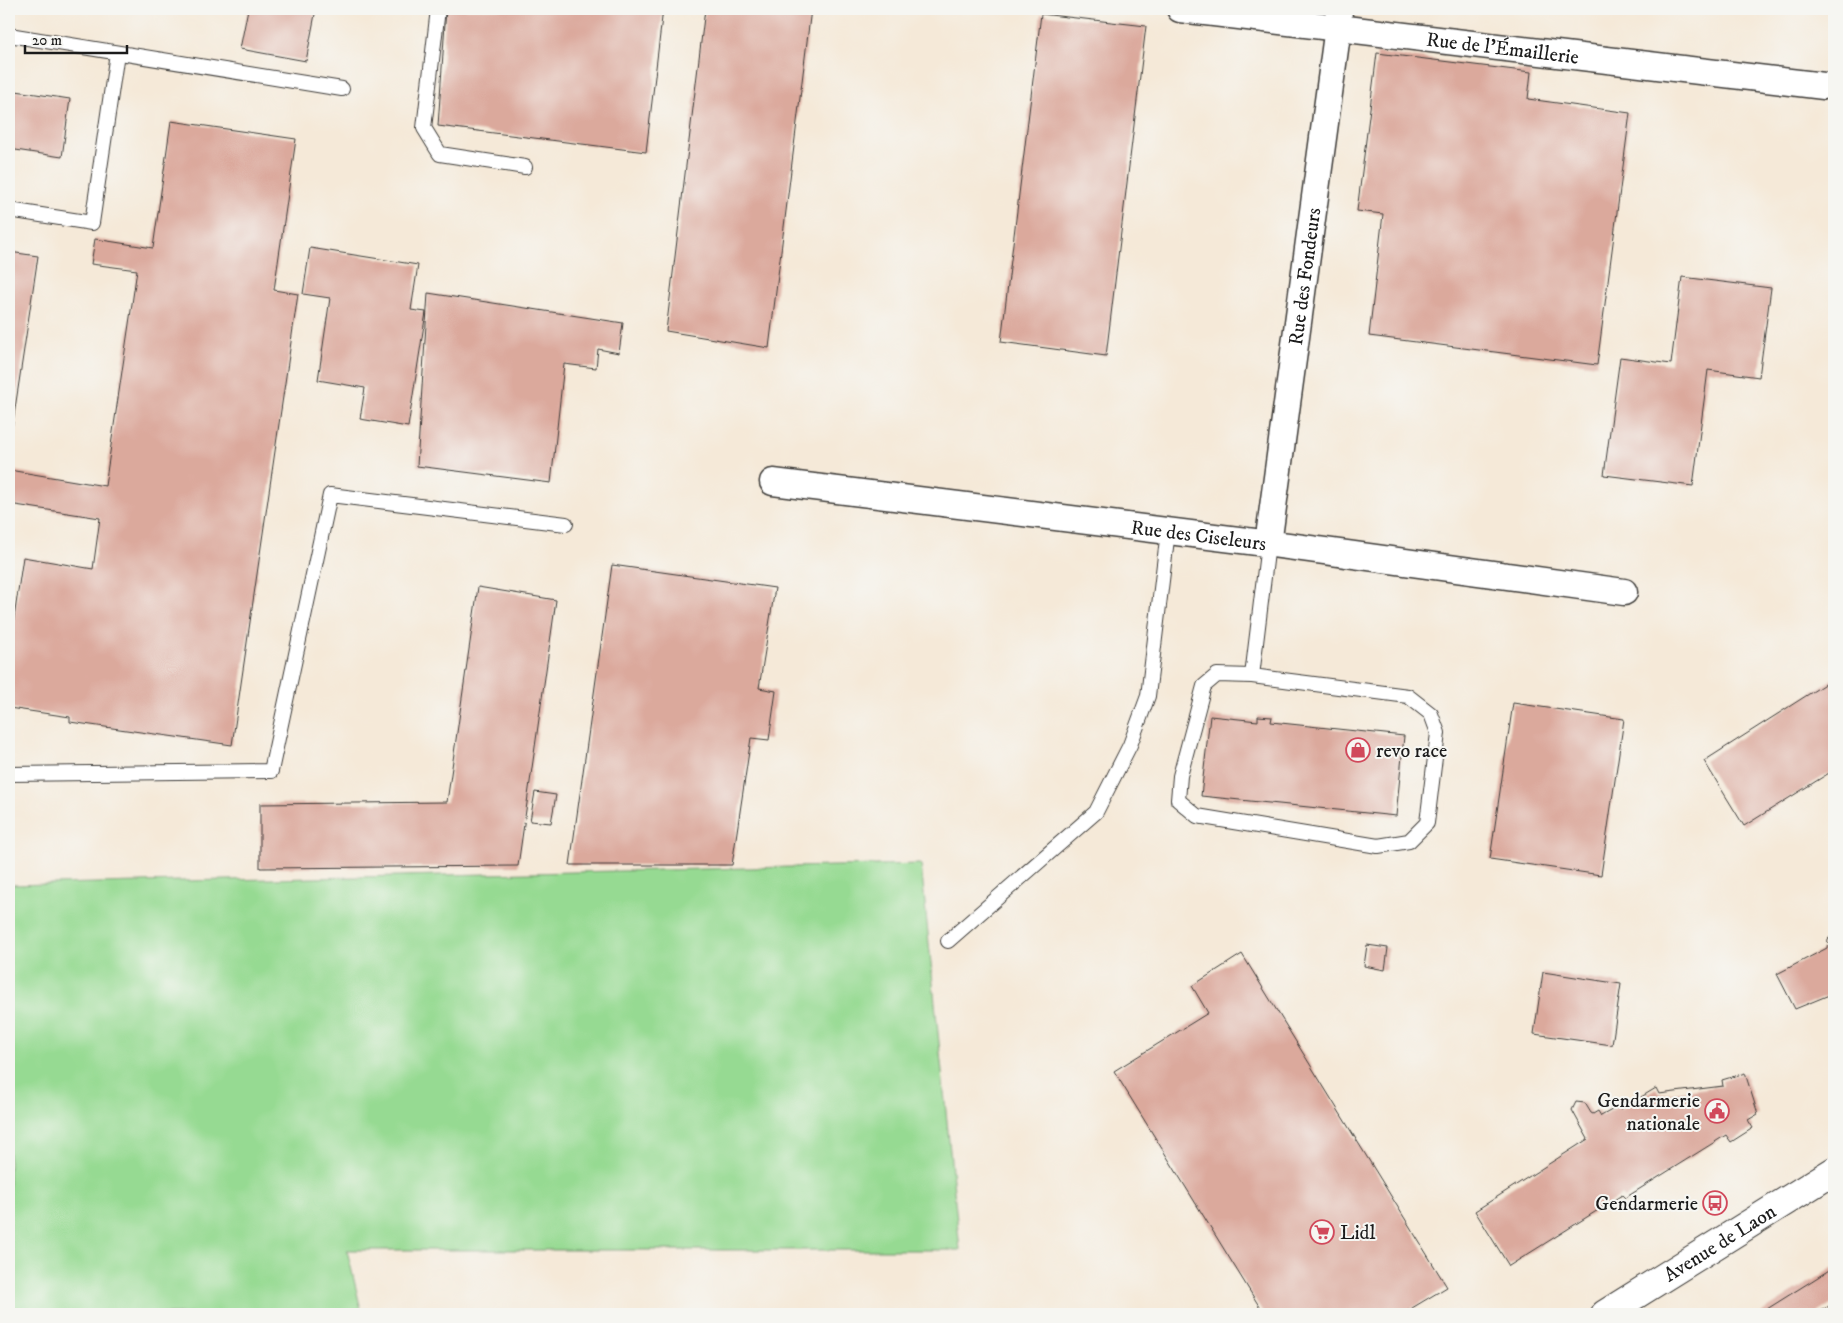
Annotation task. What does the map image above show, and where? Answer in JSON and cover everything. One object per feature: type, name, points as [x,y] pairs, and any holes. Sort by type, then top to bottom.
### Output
[{"type":"main road","name":"Avenue de Laon","points":[[1605,1314],[1834,1171]]},
{"type":"street","name":"Rue de l'Émaillerie","points":[[1180,9],[1339,18],[1824,86]]},
{"type":"street","name":"Rue des Fondeurs","points":[[1268,544],[1339,18]]},
{"type":"street","name":"Rue des Ciseleurs","points":[[773,482],[1168,531],[1624,592]]},
{"type":"lane","points":[[438,9],[424,128],[440,154],[525,167]]},
{"type":"lane","points":[[9,36],[342,89]]},
{"type":"lane","points":[[9,210],[92,223],[117,53]]},
{"type":"lane","points":[[9,774],[272,771],[330,495],[566,524]]},
{"type":"lane","points":[[948,941],[1096,812],[1130,745],[1148,696],[1168,531]]},
{"type":"lane","points":[[1252,676],[1268,544]]},
{"type":"lane","points":[[1217,675],[1252,676],[1408,696],[1432,714],[1438,733],[1427,823],[1409,841],[1378,846],[1197,816],[1178,800],[1180,776],[1204,686],[1217,675]]},
{"type":"green space","points":[[921,864],[960,1250],[347,1250],[362,1314],[9,1314],[9,885]]},
{"type":"building","points":[[248,9],[316,9],[306,61],[240,49]]},
{"type":"building","points":[[446,9],[663,9],[646,152],[438,126]]},
{"type":"building","points":[[705,9],[811,9],[769,348],[666,331]]},
{"type":"building","points":[[1041,14],[1146,26],[1106,356],[1001,342]]},
{"type":"building","points":[[1377,53],[1531,72],[1528,99],[1630,113],[1597,365],[1369,336],[1383,214],[1357,211]]},
{"type":"building","points":[[9,90],[70,99],[62,157],[9,149]]},
{"type":"building","points":[[171,121],[296,139],[274,290],[298,294],[232,745],[70,722],[70,717],[9,708],[9,652],[23,557],[93,569],[100,518],[9,504],[9,470],[105,486],[137,270],[91,264],[95,239],[153,248]]},
{"type":"building","points":[[310,248],[418,265],[411,310],[426,312],[408,427],[360,419],[365,388],[318,380],[330,298],[303,294]]},
{"type":"building","points":[[9,252],[38,256],[10,442],[9,442]]},
{"type":"building","points":[[1682,277],[1771,288],[1759,377],[1708,370],[1693,486],[1604,475],[1620,357],[1671,364]]},
{"type":"building","points":[[428,293],[623,323],[619,353],[598,349],[596,368],[564,364],[551,483],[417,466]]},
{"type":"building","points":[[612,565],[775,588],[759,688],[776,691],[769,740],[751,738],[732,865],[570,865]]},
{"type":"building","points":[[478,587],[556,600],[518,866],[260,868],[260,804],[447,802]]},
{"type":"building","points":[[1834,678],[1834,770],[1744,826],[1704,761]]},
{"type":"building","points":[[1513,703],[1624,719],[1601,875],[1490,859]]},
{"type":"building","points":[[1210,716],[1258,721],[1258,716],[1272,717],[1271,722],[1404,736],[1396,816],[1201,796]]},
{"type":"building","points":[[535,792],[556,795],[551,823],[530,821]]},
{"type":"building","points":[[1834,936],[1834,993],[1795,1009],[1777,974],[1827,948],[1828,939]]},
{"type":"building","points":[[1367,945],[1388,948],[1385,970],[1364,966]]},
{"type":"building","points":[[1242,954],[1447,1287],[1402,1314],[1264,1314],[1114,1071],[1208,1013],[1192,986]]},
{"type":"building","points":[[1543,972],[1621,984],[1612,1045],[1534,1034]]},
{"type":"building","points":[[1745,1073],[1758,1114],[1748,1120],[1753,1128],[1731,1142],[1726,1135],[1625,1198],[1622,1195],[1509,1266],[1475,1211],[1588,1139],[1572,1110],[1576,1102],[1585,1103],[1591,1113],[1593,1114],[1598,1111],[1601,1116],[1619,1106],[1621,1109],[1656,1088],[1659,1094],[1723,1086],[1722,1080]]},
{"type":"building","points":[[1834,1267],[1834,1303],[1816,1314],[1759,1314]]},
{"type":"place","name":"revo race","points":[[1358,750]]},
{"type":"place","name":"Gendarmerie nationale","points":[[1717,1111]]},
{"type":"place","name":"Gendarmerie","points":[[1715,1203]]},
{"type":"place","name":"Lidl","points":[[1322,1232]]}]
